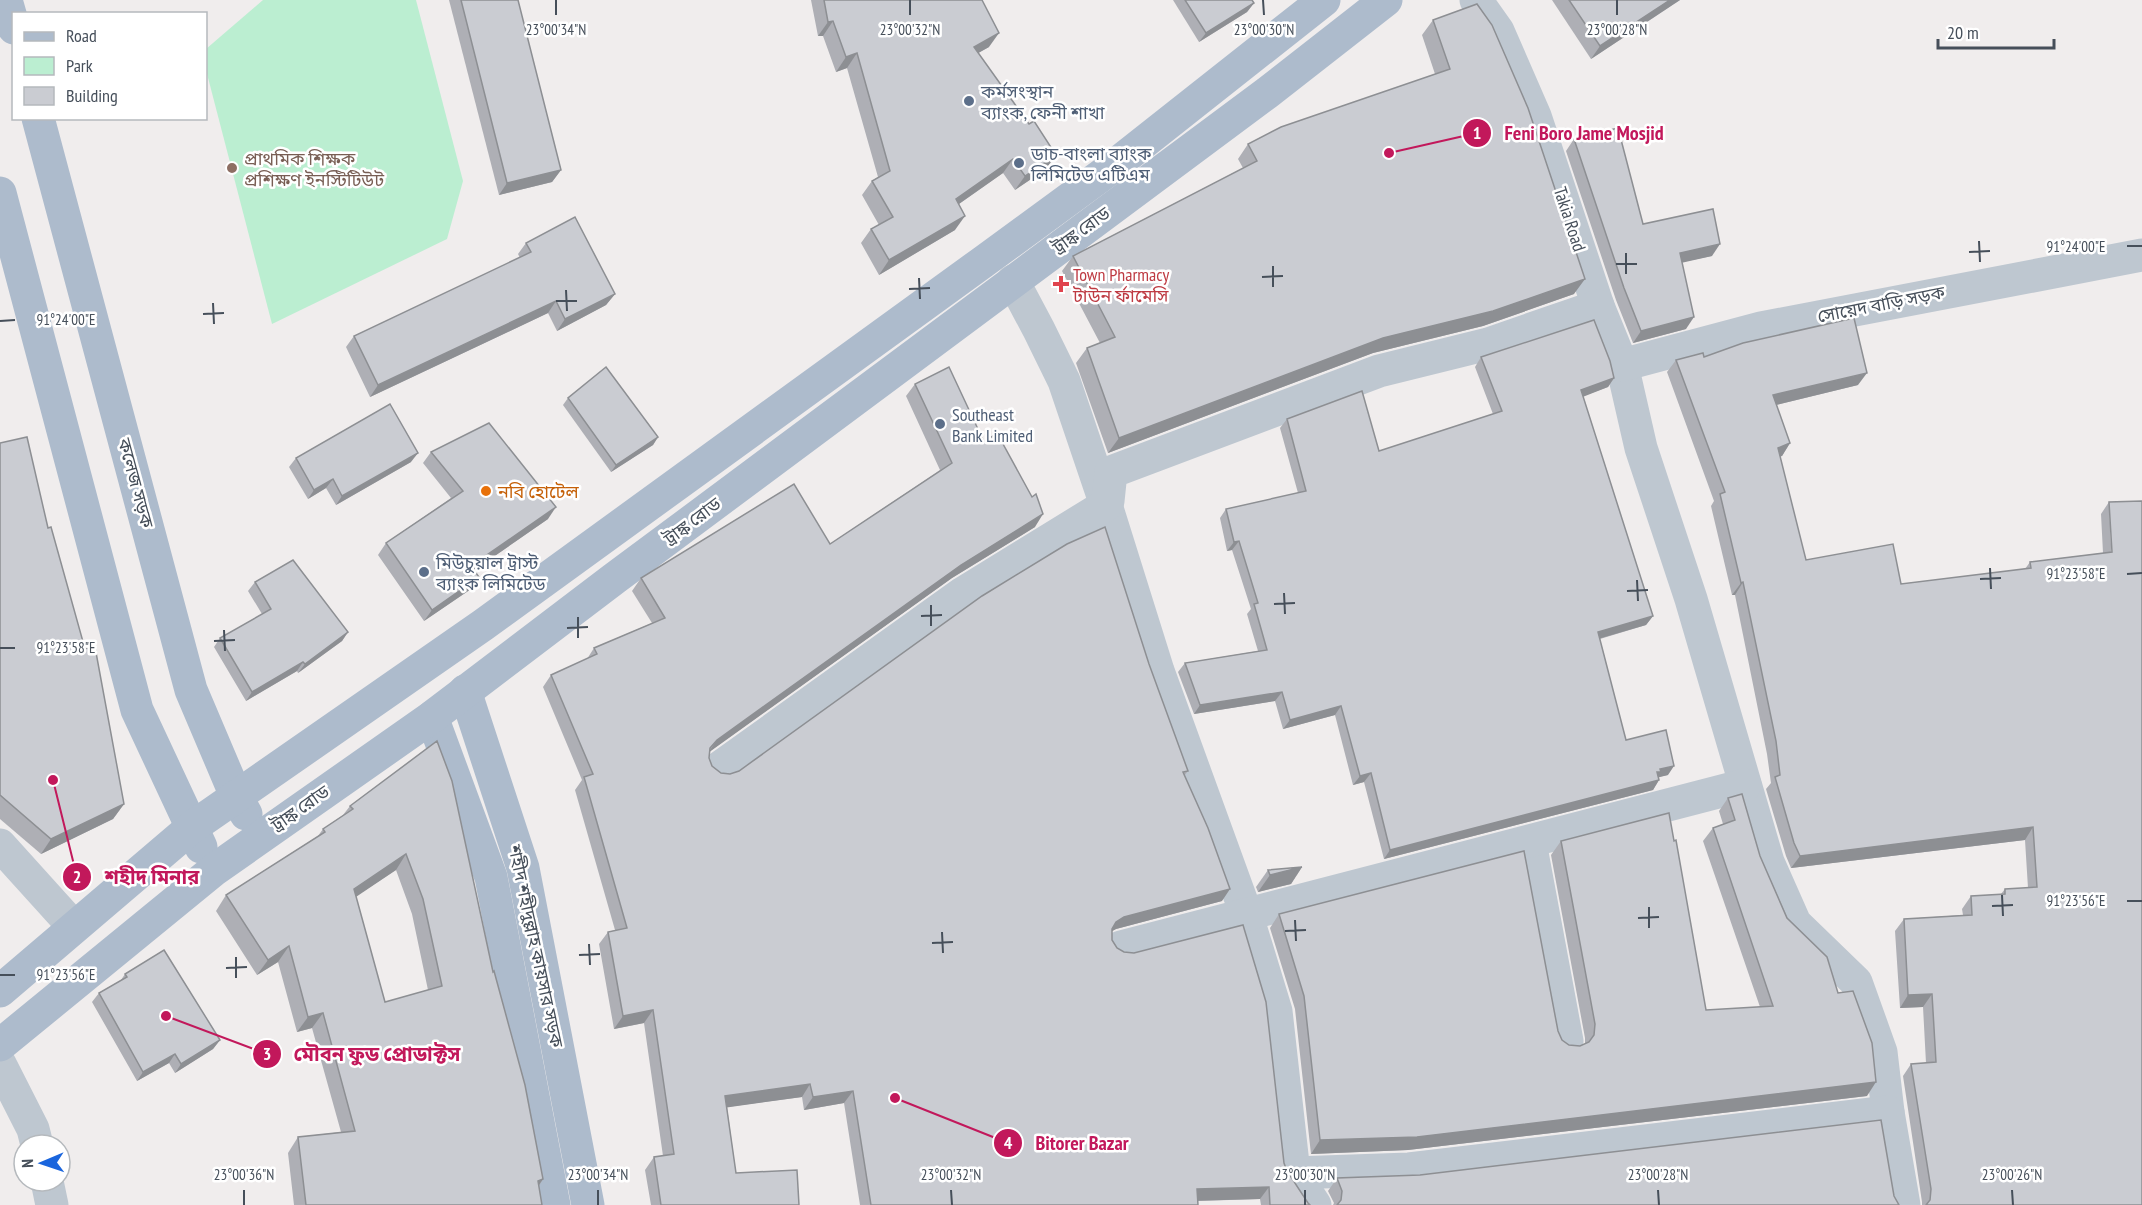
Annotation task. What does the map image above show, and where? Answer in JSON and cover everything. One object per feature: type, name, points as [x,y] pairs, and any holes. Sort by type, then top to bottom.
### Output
[{"type":"main road","points":[[6,0],[12,21]]},
{"type":"main road","name":"ট্রাঙ্ক রোড","points":[[0,991],[191,828],[483,625],[983,262],[1110,169],[1324,0]]},
{"type":"main road","name":"ট্রাঙ্ক রোড","points":[[0,1045],[214,870],[432,717],[1267,93],[1386,0]]},
{"type":"main road","name":"কলেজ সড়ক","points":[[39,120],[191,690],[236,796],[260,837]]},
{"type":"main road","points":[[0,193],[137,710],[191,828],[214,870]]},
{"type":"main road","name":"শহীদ শহীদুল্লাহ কায়সার সড়ক","points":[[465,691],[523,867],[588,1205]]},
{"type":"main road","name":"শহীদ শহীদুল্লাহ কায়সার সড়ক","points":[[432,717],[491,877],[554,1205]]},
{"type":"street","name":"Takia Road","points":[[1476,0],[1498,31],[1536,116],[1598,306],[1622,365],[1641,448],[1691,599],[1768,862],[1795,923],[1856,982],[1881,1052],[1888,1112],[1904,1205]]},
{"type":"street","name":"সোয়েদ বাড়ি সড়ক","points":[[1622,365],[1761,328],[2142,255]]},
{"type":"street","points":[[1013,281],[1064,381],[1158,671],[1247,916],[1276,1011],[1294,1173],[1315,1205]]},
{"type":"street","points":[[719,768],[963,593],[1106,505],[1111,472],[1379,371],[1488,344],[1598,306]]},
{"type":"street","points":[[1122,947],[1745,785]]},
{"type":"street","points":[[1530,842],[1567,1041]]},
{"type":"street","points":[[0,845],[74,927]]},
{"type":"street","points":[[0,1064],[34,1133]]},
{"type":"street","points":[[1294,1173],[1409,1169],[1888,1112]]},
{"type":"green space","points":[[263,0],[416,0],[463,181],[447,239],[272,324],[207,74],[207,48]]},
{"type":"building","points":[[461,0],[518,0],[561,170],[507,183]]},
{"type":"building","points":[[824,0],[982,0],[999,33],[974,47],[1029,124],[1034,121],[1056,155],[1025,176],[1013,159],[956,199],[965,216],[889,260],[871,229],[893,217],[872,181],[890,171],[857,53],[846,57],[833,21],[828,22]]},
{"type":"building","points":[[1185,0],[1252,0],[1254,3],[1206,33]]},
{"type":"building","points":[[1569,0],[1670,0],[1600,46]]},
{"type":"building","points":[[1477,4],[1492,25],[1528,108],[1585,279],[1493,311],[1383,338],[1119,438],[1087,348],[1115,337],[1073,256],[1257,161],[1248,144],[1281,127],[1450,69],[1433,20]]},
{"type":"building","points":[[1618,128],[1643,224],[1713,209],[1720,244],[1680,253],[1694,317],[1641,331],[1624,288],[1574,139]]},
{"type":"building","points":[[575,217],[615,294],[565,319],[556,301],[378,385],[354,336],[531,252],[526,243]]},
{"type":"building","points":[[1854,318],[1867,373],[1773,395],[1790,443],[1778,448],[1806,560],[1893,544],[1901,584],[2031,568],[2030,562],[2112,552],[2109,502],[2142,501],[2142,1205],[1926,1205],[1930,1200],[1931,1189],[1911,1064],[1936,1062],[1932,994],[1908,995],[1904,919],[1972,915],[1971,896],[2005,894],[2005,889],[2037,887],[2033,827],[1800,856],[1794,843],[1775,777],[1780,775],[1776,741],[1743,582],[1741,583],[1720,494],[1725,492],[1676,360],[1703,353],[1704,357],[1743,343]]},
{"type":"building","points":[[1594,320],[1614,378],[1581,390],[1653,616],[1598,632],[1626,740],[1666,730],[1674,766],[1660,769],[1661,772],[1657,772],[1659,780],[1390,850],[1371,773],[1360,776],[1341,706],[1290,720],[1282,692],[1200,705],[1185,663],[1267,650],[1254,604],[1258,603],[1239,541],[1234,542],[1226,509],[1306,491],[1287,419],[1362,391],[1379,451],[1502,411],[1481,357]]},
{"type":"building","points":[[606,367],[658,437],[616,465],[568,398]]},
{"type":"building","points":[[949,367],[984,442],[997,433],[1032,497],[1036,494],[1043,514],[961,565],[717,740],[710,748],[709,758],[712,766],[721,773],[730,774],[739,771],[982,596],[1067,544],[1105,527],[1149,664],[1188,771],[1183,772],[1208,828],[1230,889],[1124,917],[1116,922],[1112,929],[1112,940],[1117,948],[1124,952],[1134,953],[1243,925],[1266,1002],[1284,1163],[1310,1205],[1270,1205],[1269,1187],[1197,1189],[1198,1205],[871,1205],[853,1091],[813,1097],[810,1084],[725,1096],[736,1173],[797,1170],[799,1205],[661,1205],[654,1157],[674,1154],[653,1010],[623,1016],[608,932],[627,928],[584,777],[593,774],[551,675],[597,654],[594,648],[665,618],[641,578],[794,484],[830,544],[952,463],[915,384]]},
{"type":"building","points":[[390,404],[418,453],[342,496],[333,479],[314,490],[296,458]]},
{"type":"building","points":[[489,423],[556,507],[471,566],[479,577],[432,610],[386,543],[463,491],[431,452]]},
{"type":"building","points":[[27,437],[48,528],[51,527],[85,649],[95,647],[124,804],[51,839],[0,795],[0,443]]},
{"type":"building","points":[[293,560],[348,632],[305,664],[303,662],[252,692],[220,638],[271,609],[255,582]]},
{"type":"building","points":[[437,741],[452,781],[493,972],[525,1085],[543,1179],[538,1181],[542,1205],[306,1205],[298,1137],[355,1131],[323,1013],[308,1017],[289,946],[268,960],[226,895],[325,832],[323,829],[353,809],[350,806]],"holes":[[[406,854],[423,899],[442,986],[385,1002],[354,889]]]},
{"type":"building","points":[[1742,794],[1760,856],[1787,918],[1827,957],[1838,993],[1853,991],[1872,1043],[1876,1082],[1417,1137],[1320,1140],[1304,996],[1279,914],[1524,851],[1558,1031],[1562,1040],[1569,1045],[1580,1046],[1589,1042],[1594,1035],[1595,1024],[1561,841],[1669,813],[1674,841],[1676,840],[1706,1010],[1773,1006],[1713,828],[1735,820],[1728,798]]},
{"type":"building","points":[[1302,867],[1270,875],[1268,870]]},
{"type":"building","points":[[164,950],[220,1040],[181,1064],[175,1054],[143,1072],[99,993],[127,977],[125,974]]},
{"type":"building","points":[[1881,1120],[1894,1196],[1899,1205],[1337,1205],[1341,1200],[1342,1191],[1337,1178],[1420,1175]]},
{"type":"place","name":"কর্মসংস্থান ব্যাংক, ফেনী শাখা","points":[[969,101]]},
{"type":"place","name":"Feni Boro Jame Mosjid","points":[[1389,153]]},
{"type":"place","name":"ডাচ-বাংলা ব্যাংক লিমিটেড এটিএম","points":[[1019,163]]},
{"type":"place","name":"প্রাথমিক শিক্ষক প্রশিক্ষণ ইনস্টিটিউট","points":[[232,168]]},
{"type":"place","name":"Town Pharmacy টাউন র্ফামেসি","points":[[1061,284]]},
{"type":"place","name":"Southeast Bank Limited","points":[[940,424]]},
{"type":"place","name":"নবি হোটেল","points":[[486,491]]},
{"type":"place","name":"মিউচুয়াল ট্রাস্ট ব্যাংক লিমিটেড","points":[[424,572]]},
{"type":"place","name":"শহীদ মিনার","points":[[53,780]]},
{"type":"place","name":"মৌবন ফুড প্রোডাক্টস","points":[[166,1016]]},
{"type":"place","name":"Bitorer Bazar","points":[[895,1098]]}]
